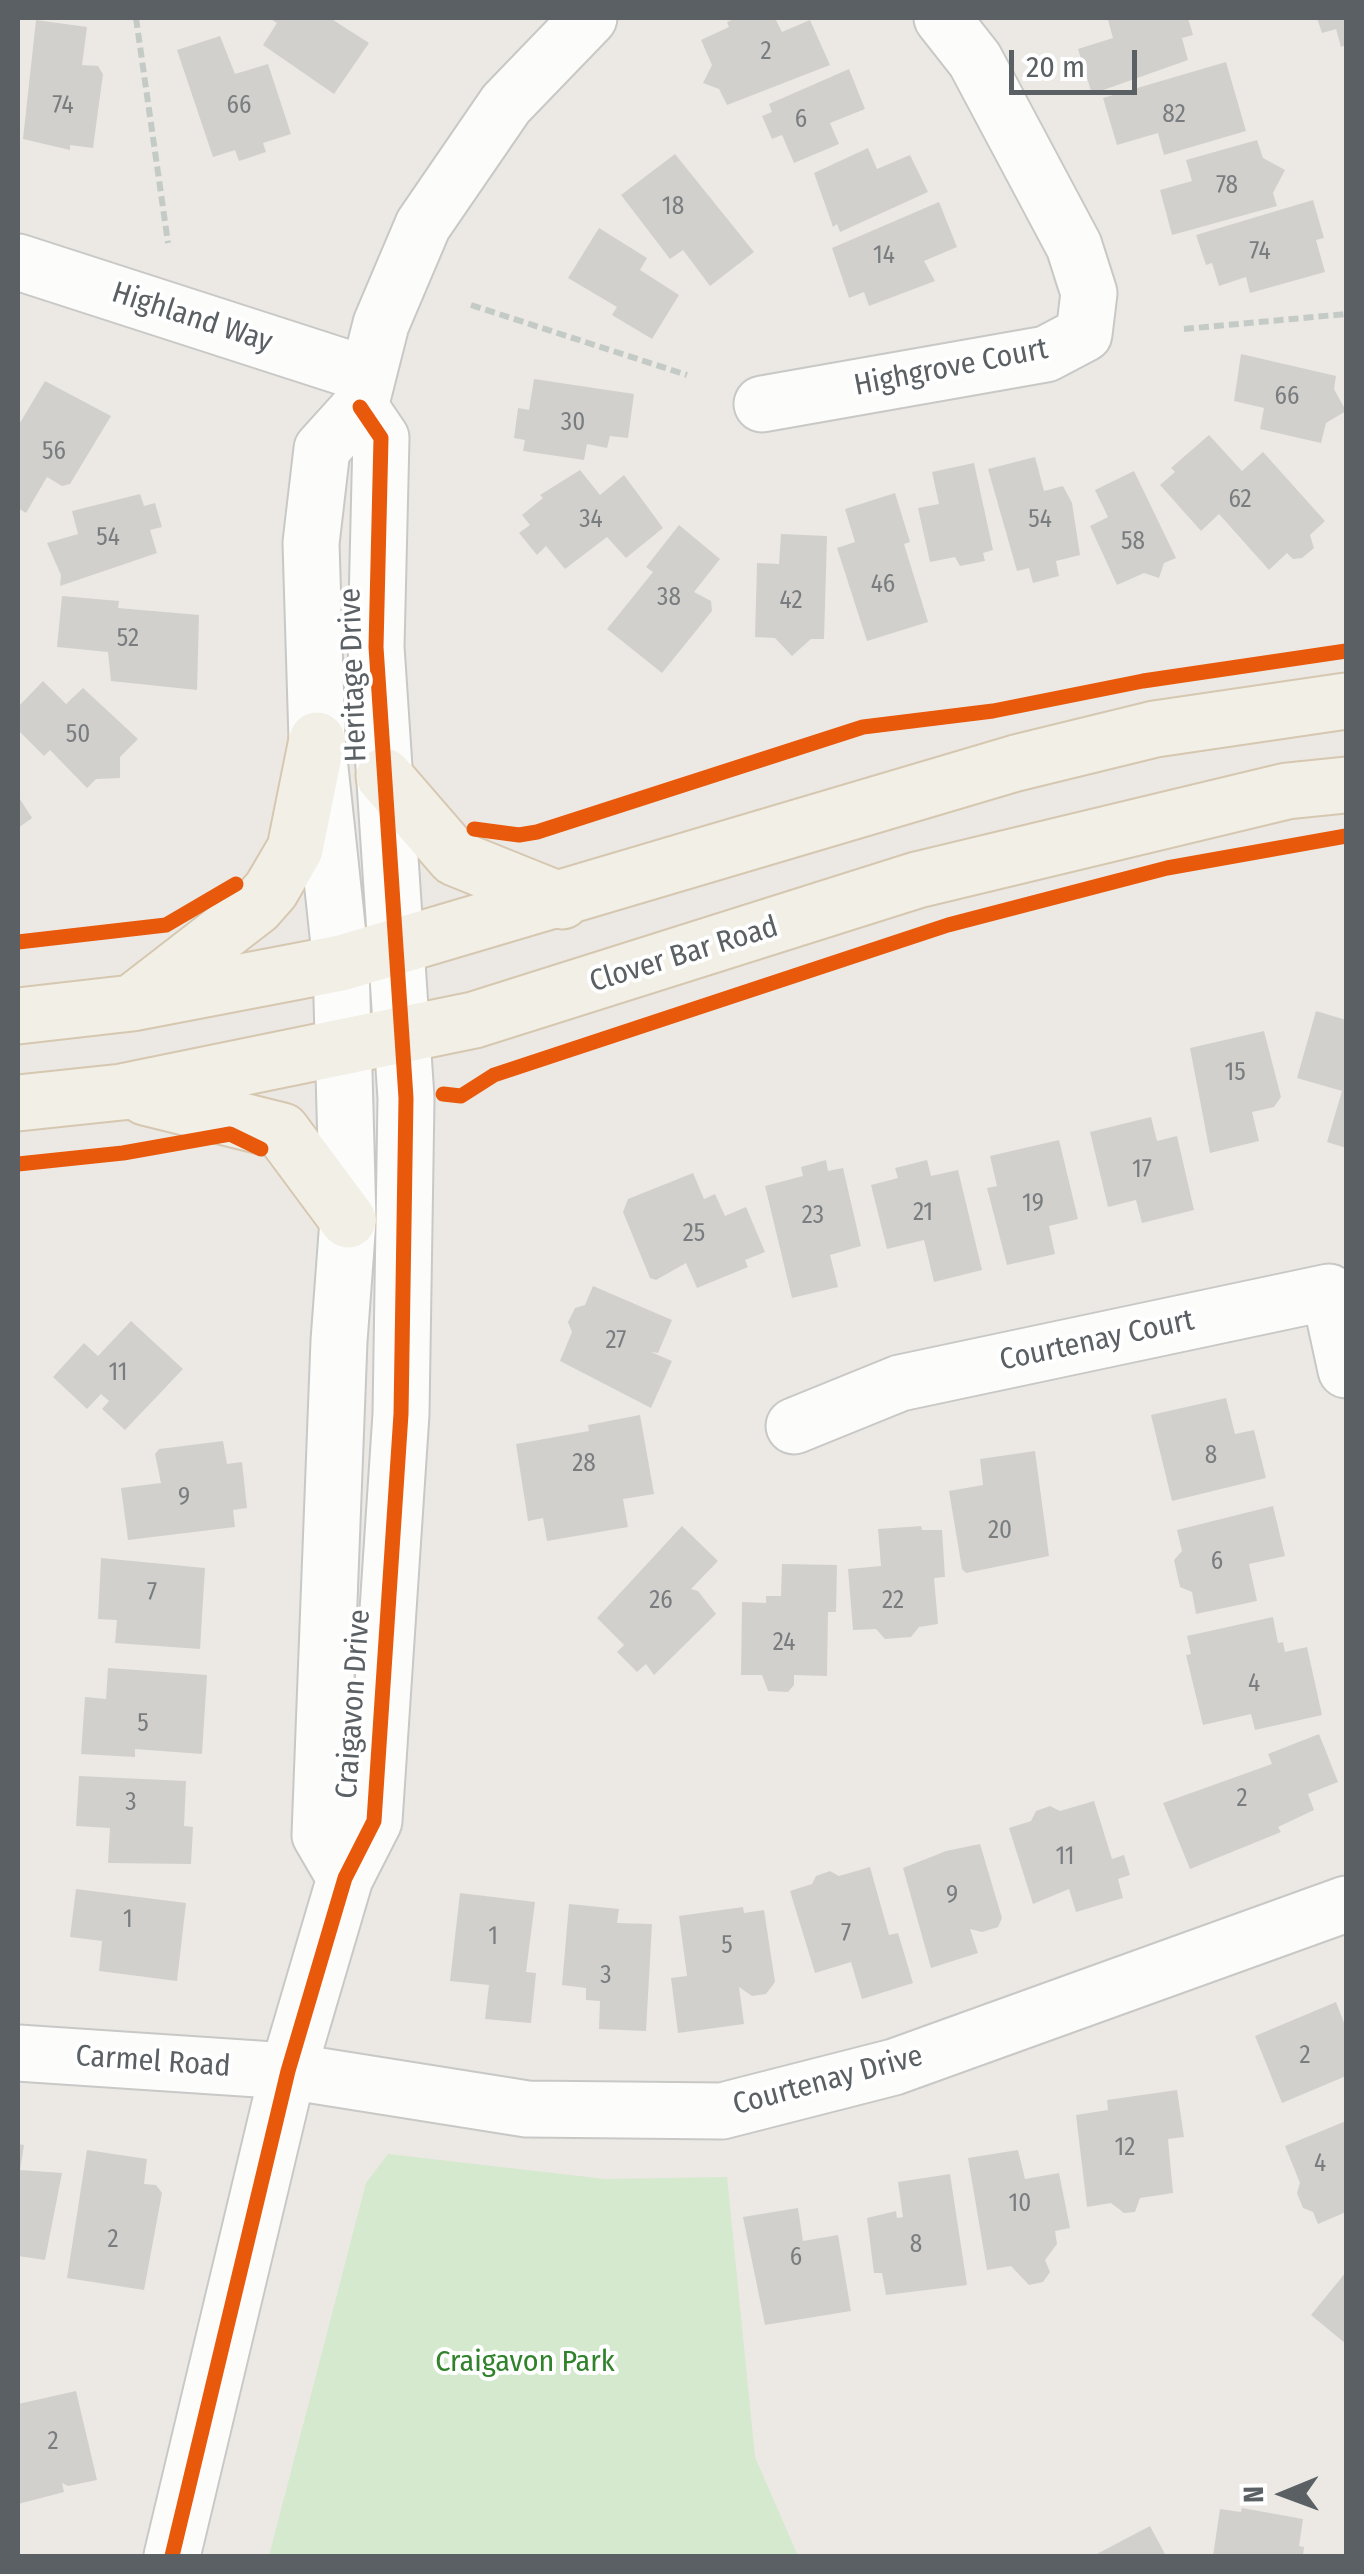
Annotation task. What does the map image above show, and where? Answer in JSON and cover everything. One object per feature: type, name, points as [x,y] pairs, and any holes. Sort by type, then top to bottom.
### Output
[{"type":"main road","points":[[18,1016],[132,1003],[342,963],[562,901],[844,811],[1033,759],[1155,729],[1346,702]]},
{"type":"main road","points":[[132,1003],[256,907],[271,890],[295,849],[317,740]]},
{"type":"main road","points":[[384,776],[455,858],[562,901]]},
{"type":"main road","name":"Clover Bar Road","points":[[18,1103],[122,1092],[474,1020],[917,880],[1286,791],[1346,784]]},
{"type":"main road","points":[[122,1092],[282,1131],[348,1220]]},
{"type":"street","name":"Heritage Drive","points":[[342,963],[317,740],[312,543],[322,449],[364,390],[400,269],[422,225],[506,104],[589,18]]},
{"type":"street","name":"Highgrove Court","points":[[762,404],[1046,354],[1084,334],[1088,293],[1074,246],[975,60],[942,18]]},
{"type":"street","name":"Highland Way","points":[[18,262],[364,390]]},
{"type":"street","name":"Heritage Drive","points":[[364,390],[382,438],[376,647],[394,948]]},
{"type":"street","name":"Craigavon Drive","points":[[172,2556],[288,2071],[345,1878],[374,1821],[401,1414],[403,1036],[394,948]]},
{"type":"street","name":"Craigavon Drive","points":[[342,963],[348,1220],[339,1342],[320,1835],[345,1878]]},
{"type":"street","name":"Courtenay Court","points":[[794,1426],[900,1383],[1329,1292],[1346,1370]]},
{"type":"street","name":"Courtenay Drive","points":[[288,2071],[527,2109],[722,2111],[894,2067],[1346,1904]]},
{"type":"street","name":"Carmel Road","points":[[18,2052],[288,2071]]},
{"type":"path","points":[[136,18],[168,243]]},
{"type":"path","points":[[471,304],[687,376]]},
{"type":"path","points":[[1184,330],[1346,314]]},
{"type":"green space","name":"Craigavon Park","points":[[388,2154],[605,2179],[727,2177],[755,2457],[798,2556],[269,2556],[366,2183]]},
{"type":"building","points":[[269,18],[330,18],[369,43],[334,94],[263,45],[277,23]]},
{"type":"building","points":[[736,18],[775,18],[782,32],[810,20],[830,65],[727,105],[719,89],[703,83],[712,65],[701,40],[729,27],[727,22]]},
{"type":"building","points":[[1188,18],[1193,35],[1182,38],[1188,60],[1092,94],[1078,49],[1113,38],[1108,20]]},
{"type":"building","points":[[1317,18],[1346,18],[1346,45],[1341,47],[1336,29],[1322,33]]},
{"type":"building","points":[[36,20],[87,27],[82,65],[98,66],[103,74],[93,148],[70,145],[70,150],[23,139]]},
{"type":"building","points":[[220,36],[235,74],[268,64],[291,134],[263,143],[266,152],[239,161],[235,150],[213,157],[177,50]]},
{"type":"building","points":[[1226,62],[1246,131],[1164,155],[1158,133],[1117,145],[1103,98]]},
{"type":"building","points":[[849,69],[865,109],[830,123],[839,144],[794,163],[782,135],[772,139],[762,116],[772,112],[769,104]]},
{"type":"building","points":[[1257,140],[1263,158],[1285,170],[1273,193],[1277,206],[1172,235],[1160,190],[1192,181],[1186,160]]},
{"type":"building","points":[[868,148],[877,169],[910,155],[928,192],[840,232],[837,224],[833,227],[814,173]]},
{"type":"building","points":[[675,154],[754,252],[710,286],[683,250],[670,259],[621,195]]},
{"type":"building","points":[[1313,200],[1324,238],[1316,240],[1325,272],[1250,293],[1246,277],[1219,286],[1212,263],[1206,265],[1196,235]]},
{"type":"building","points":[[939,202],[957,247],[924,261],[935,281],[869,306],[864,292],[849,298],[832,248]]},
{"type":"building","points":[[599,228],[647,258],[640,270],[679,295],[652,339],[612,315],[617,307],[568,278]]},
{"type":"building","points":[[1241,354],[1336,376],[1334,389],[1346,411],[1326,423],[1321,443],[1260,429],[1264,408],[1234,401]]},
{"type":"building","points":[[534,379],[634,394],[628,438],[610,436],[607,448],[587,444],[584,460],[523,451],[525,440],[514,438],[518,408],[529,410]]},
{"type":"building","points":[[45,381],[111,416],[70,484],[62,486],[47,477],[26,513],[18,508],[18,426]]},
{"type":"building","points":[[1209,435],[1242,471],[1263,452],[1325,521],[1310,535],[1314,548],[1302,558],[1293,559],[1287,553],[1269,570],[1219,514],[1201,531],[1160,485],[1175,472],[1171,468]]},
{"type":"building","points":[[1035,457],[1044,491],[1063,486],[1072,503],[1080,555],[1056,561],[1059,576],[1033,583],[1029,568],[1017,571],[988,469]]},
{"type":"building","points":[[974,463],[993,550],[983,553],[985,561],[960,566],[955,557],[930,562],[918,508],[939,504],[932,472]]},
{"type":"building","points":[[580,470],[600,495],[624,475],[663,528],[626,558],[607,537],[565,569],[546,546],[537,555],[519,533],[530,525],[522,515],[543,498],[540,495]]},
{"type":"building","points":[[1134,471],[1176,558],[1164,563],[1159,578],[1144,573],[1117,585],[1090,526],[1108,517],[1095,490]]},
{"type":"building","points":[[895,493],[910,542],[904,544],[928,622],[867,641],[837,548],[855,542],[845,509]]},
{"type":"building","points":[[140,494],[144,506],[155,503],[162,527],[150,530],[157,553],[60,586],[61,575],[47,543],[78,534],[72,511]]},
{"type":"building","points":[[679,525],[720,559],[694,592],[711,601],[712,611],[662,673],[607,629],[653,572],[646,567]]},
{"type":"building","points":[[781,534],[827,536],[824,639],[811,639],[792,656],[775,638],[755,637],[757,563],[779,564]]},
{"type":"building","points":[[62,596],[119,601],[118,608],[199,615],[197,690],[111,681],[108,652],[57,647]]},
{"type":"building","points":[[43,681],[66,704],[83,688],[138,739],[120,757],[120,778],[96,779],[87,788],[50,750],[44,756],[18,730],[18,707]]},
{"type":"building","points":[[18,796],[32,818],[18,828]]},
{"type":"building","points":[[1316,1011],[1346,1020],[1346,1148],[1327,1142],[1342,1091],[1297,1078]]},
{"type":"building","points":[[1264,1031],[1281,1097],[1274,1107],[1252,1112],[1259,1141],[1210,1153],[1190,1048]]},
{"type":"building","points":[[1151,1117],[1157,1141],[1177,1136],[1194,1210],[1142,1223],[1136,1200],[1108,1207],[1090,1132]]},
{"type":"building","points":[[1059,1140],[1078,1219],[1049,1226],[1055,1254],[1007,1265],[987,1188],[997,1186],[990,1156]]},
{"type":"building","points":[[826,1160],[828,1171],[843,1168],[861,1246],[830,1255],[838,1287],[792,1298],[765,1186],[803,1176],[801,1167]]},
{"type":"building","points":[[927,1160],[931,1176],[958,1170],[982,1270],[934,1282],[924,1240],[887,1249],[871,1185],[898,1178],[895,1168]]},
{"type":"building","points":[[693,1173],[704,1199],[715,1194],[725,1216],[746,1207],[765,1252],[745,1260],[748,1267],[697,1288],[686,1263],[656,1280],[650,1278],[623,1212],[628,1199]]},
{"type":"building","points":[[593,1286],[672,1320],[658,1353],[651,1352],[672,1361],[651,1408],[560,1361],[572,1332],[568,1322],[575,1308],[585,1305]]},
{"type":"building","points":[[131,1321],[183,1369],[125,1430],[102,1409],[109,1401],[101,1394],[87,1409],[53,1377],[84,1343],[98,1356]]},
{"type":"building","points":[[1226,1398],[1235,1434],[1254,1430],[1266,1478],[1172,1501],[1151,1415]]},
{"type":"building","points":[[640,1415],[654,1494],[623,1499],[628,1527],[547,1541],[543,1518],[528,1521],[516,1444],[589,1431],[588,1425]]},
{"type":"building","points":[[223,1441],[227,1464],[242,1462],[247,1508],[233,1510],[235,1527],[128,1540],[121,1488],[161,1483],[155,1454],[159,1449]]},
{"type":"building","points":[[1035,1451],[1049,1556],[966,1573],[962,1569],[949,1491],[983,1485],[980,1459]]},
{"type":"building","points":[[1273,1506],[1285,1556],[1249,1564],[1257,1601],[1196,1614],[1192,1592],[1180,1587],[1174,1560],[1182,1551],[1177,1530]]},
{"type":"building","points":[[682,1526],[718,1561],[691,1589],[698,1591],[716,1614],[654,1675],[646,1664],[637,1672],[617,1652],[624,1645],[597,1618]]},
{"type":"building","points":[[921,1526],[922,1530],[942,1530],[945,1577],[934,1578],[938,1624],[919,1627],[911,1637],[885,1639],[876,1629],[853,1630],[848,1569],[881,1566],[878,1529]]},
{"type":"building","points":[[101,1558],[205,1568],[200,1649],[115,1643],[117,1620],[98,1619]]},
{"type":"building","points":[[782,1564],[837,1565],[836,1612],[828,1612],[827,1676],[794,1675],[794,1685],[788,1692],[768,1691],[762,1675],[741,1675],[742,1602],[766,1603],[766,1596],[781,1596]]},
{"type":"building","points":[[1273,1617],[1278,1643],[1283,1642],[1285,1652],[1307,1647],[1322,1715],[1255,1730],[1251,1714],[1203,1725],[1186,1655],[1191,1654],[1187,1636]]},
{"type":"building","points":[[108,1668],[207,1675],[202,1754],[135,1749],[135,1757],[81,1754],[85,1697],[106,1699]]},
{"type":"building","points":[[1319,1734],[1338,1782],[1308,1794],[1314,1810],[1278,1827],[1281,1832],[1190,1869],[1163,1803],[1272,1764],[1268,1754]]},
{"type":"building","points":[[79,1776],[186,1781],[184,1826],[193,1827],[191,1864],[108,1863],[110,1828],[76,1826]]},
{"type":"building","points":[[1094,1801],[1112,1859],[1124,1855],[1130,1875],[1118,1879],[1123,1898],[1076,1912],[1069,1889],[1033,1904],[1009,1828],[1031,1821],[1036,1811],[1050,1806],[1060,1811]]},
{"type":"building","points":[[980,1844],[1002,1918],[998,1927],[982,1932],[970,1929],[978,1953],[931,1968],[903,1868],[946,1851]]},
{"type":"building","points":[[870,1867],[889,1935],[898,1933],[913,1983],[862,1999],[851,1962],[815,1973],[790,1891],[812,1884],[816,1876],[830,1871],[839,1876]]},
{"type":"building","points":[[76,1889],[186,1903],[177,1981],[99,1971],[102,1941],[70,1937]]},
{"type":"building","points":[[460,1893],[535,1902],[526,1972],[536,1973],[531,2023],[485,2019],[489,1985],[450,1981]]},
{"type":"building","points":[[569,1904],[619,1909],[617,1923],[652,1924],[646,2031],[599,2029],[600,2001],[586,2000],[586,1988],[562,1985]]},
{"type":"building","points":[[743,1907],[744,1913],[764,1910],[775,1982],[766,1994],[752,1996],[739,1987],[744,2024],[678,2033],[671,1978],[687,1976],[679,1916]]},
{"type":"building","points":[[1336,2002],[1346,2028],[1346,2076],[1282,2103],[1255,2036]]},
{"type":"building","points":[[1177,2090],[1184,2137],[1168,2139],[1173,2193],[1140,2198],[1135,2212],[1124,2213],[1111,2203],[1087,2207],[1076,2115],[1108,2110],[1107,2100]]},
{"type":"building","points":[[1346,2121],[1346,2212],[1318,2224],[1313,2212],[1303,2208],[1297,2193],[1300,2183],[1285,2146]]},
{"type":"building","points":[[18,2144],[24,2145],[20,2170],[62,2173],[45,2260],[18,2256]]},
{"type":"building","points":[[87,2150],[147,2159],[144,2184],[156,2185],[162,2193],[144,2290],[67,2278]]},
{"type":"building","points":[[1018,2150],[1025,2179],[1059,2173],[1070,2228],[1055,2231],[1057,2244],[1045,2260],[1050,2272],[1043,2282],[1029,2285],[1011,2266],[987,2270],[968,2158]]},
{"type":"building","points":[[950,2174],[967,2285],[886,2295],[882,2273],[874,2273],[867,2218],[896,2211],[897,2218],[903,2217],[898,2182]]},
{"type":"building","points":[[798,2208],[803,2241],[838,2235],[851,2311],[765,2325],[743,2217]]},
{"type":"building","points":[[1346,2272],[1346,2344],[1311,2315]]},
{"type":"building","points":[[76,2391],[97,2480],[68,2486],[62,2483],[64,2492],[18,2504],[18,2404]]},
{"type":"building","points":[[1242,2508],[1303,2519],[1299,2546],[1304,2547],[1303,2556],[1213,2556],[1220,2509],[1241,2512]]},
{"type":"building","points":[[1150,2526],[1166,2556],[1093,2556]]},
{"type":"cycle path","points":[[172,2556],[288,2071],[345,1878],[374,1821],[401,1414],[406,1098],[376,647],[381,438],[360,407]]},
{"type":"cycle path","points":[[474,829],[519,835],[537,832],[863,727],[993,711],[1143,681],[1346,651]]},
{"type":"cycle path","points":[[443,1094],[461,1096],[494,1075],[948,925],[1167,868],[1346,836]]},
{"type":"cycle path","points":[[18,942],[166,925],[236,884]]},
{"type":"cycle path","points":[[18,1164],[123,1153],[230,1134],[261,1149]]}]
